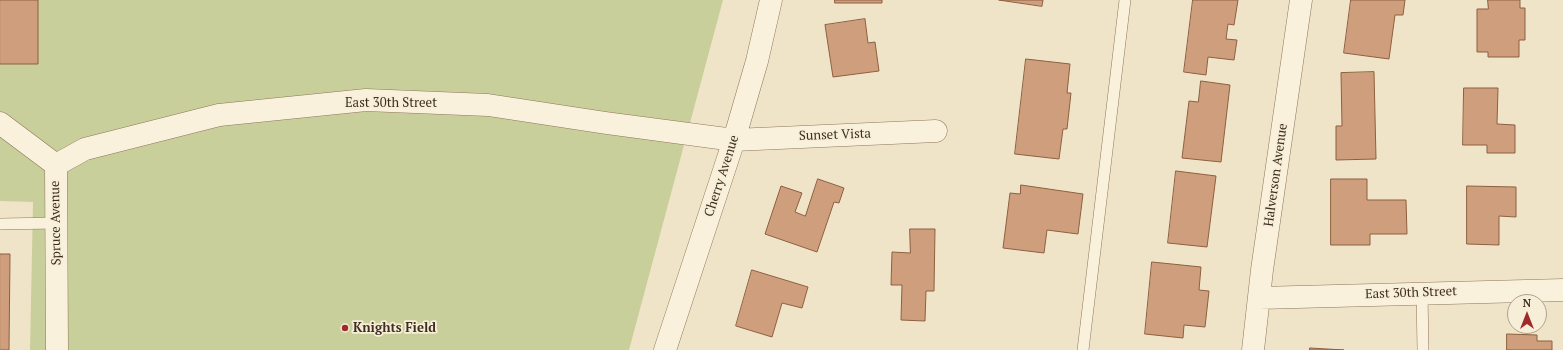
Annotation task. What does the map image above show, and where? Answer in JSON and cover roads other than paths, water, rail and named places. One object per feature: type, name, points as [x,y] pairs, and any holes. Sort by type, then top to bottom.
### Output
[{"type":"street","name":"Cherry Avenue","points":[[664,350],[734,140],[757,61],[771,0]]},
{"type":"street","name":"Halverson Avenue","points":[[1253,350],[1300,0]]},
{"type":"street","name":"East 30th Street","points":[[56,165],[84,149],[219,115],[366,100],[488,105],[734,140]]},
{"type":"street","name":"Spruce Avenue","points":[[0,123],[56,165],[57,350]]},
{"type":"street","name":"Sunset Vista","points":[[734,140],[936,131]]},
{"type":"street","name":"East 30th Street","points":[[1260,298],[1422,292],[1563,290]]},
{"type":"lane","points":[[1082,350],[1125,0]]},
{"type":"lane","points":[[0,224],[56,223]]},
{"type":"lane","points":[[1422,292],[1423,350]]},
{"type":"place","name":"Knights Field","points":[[345,328]]}]
